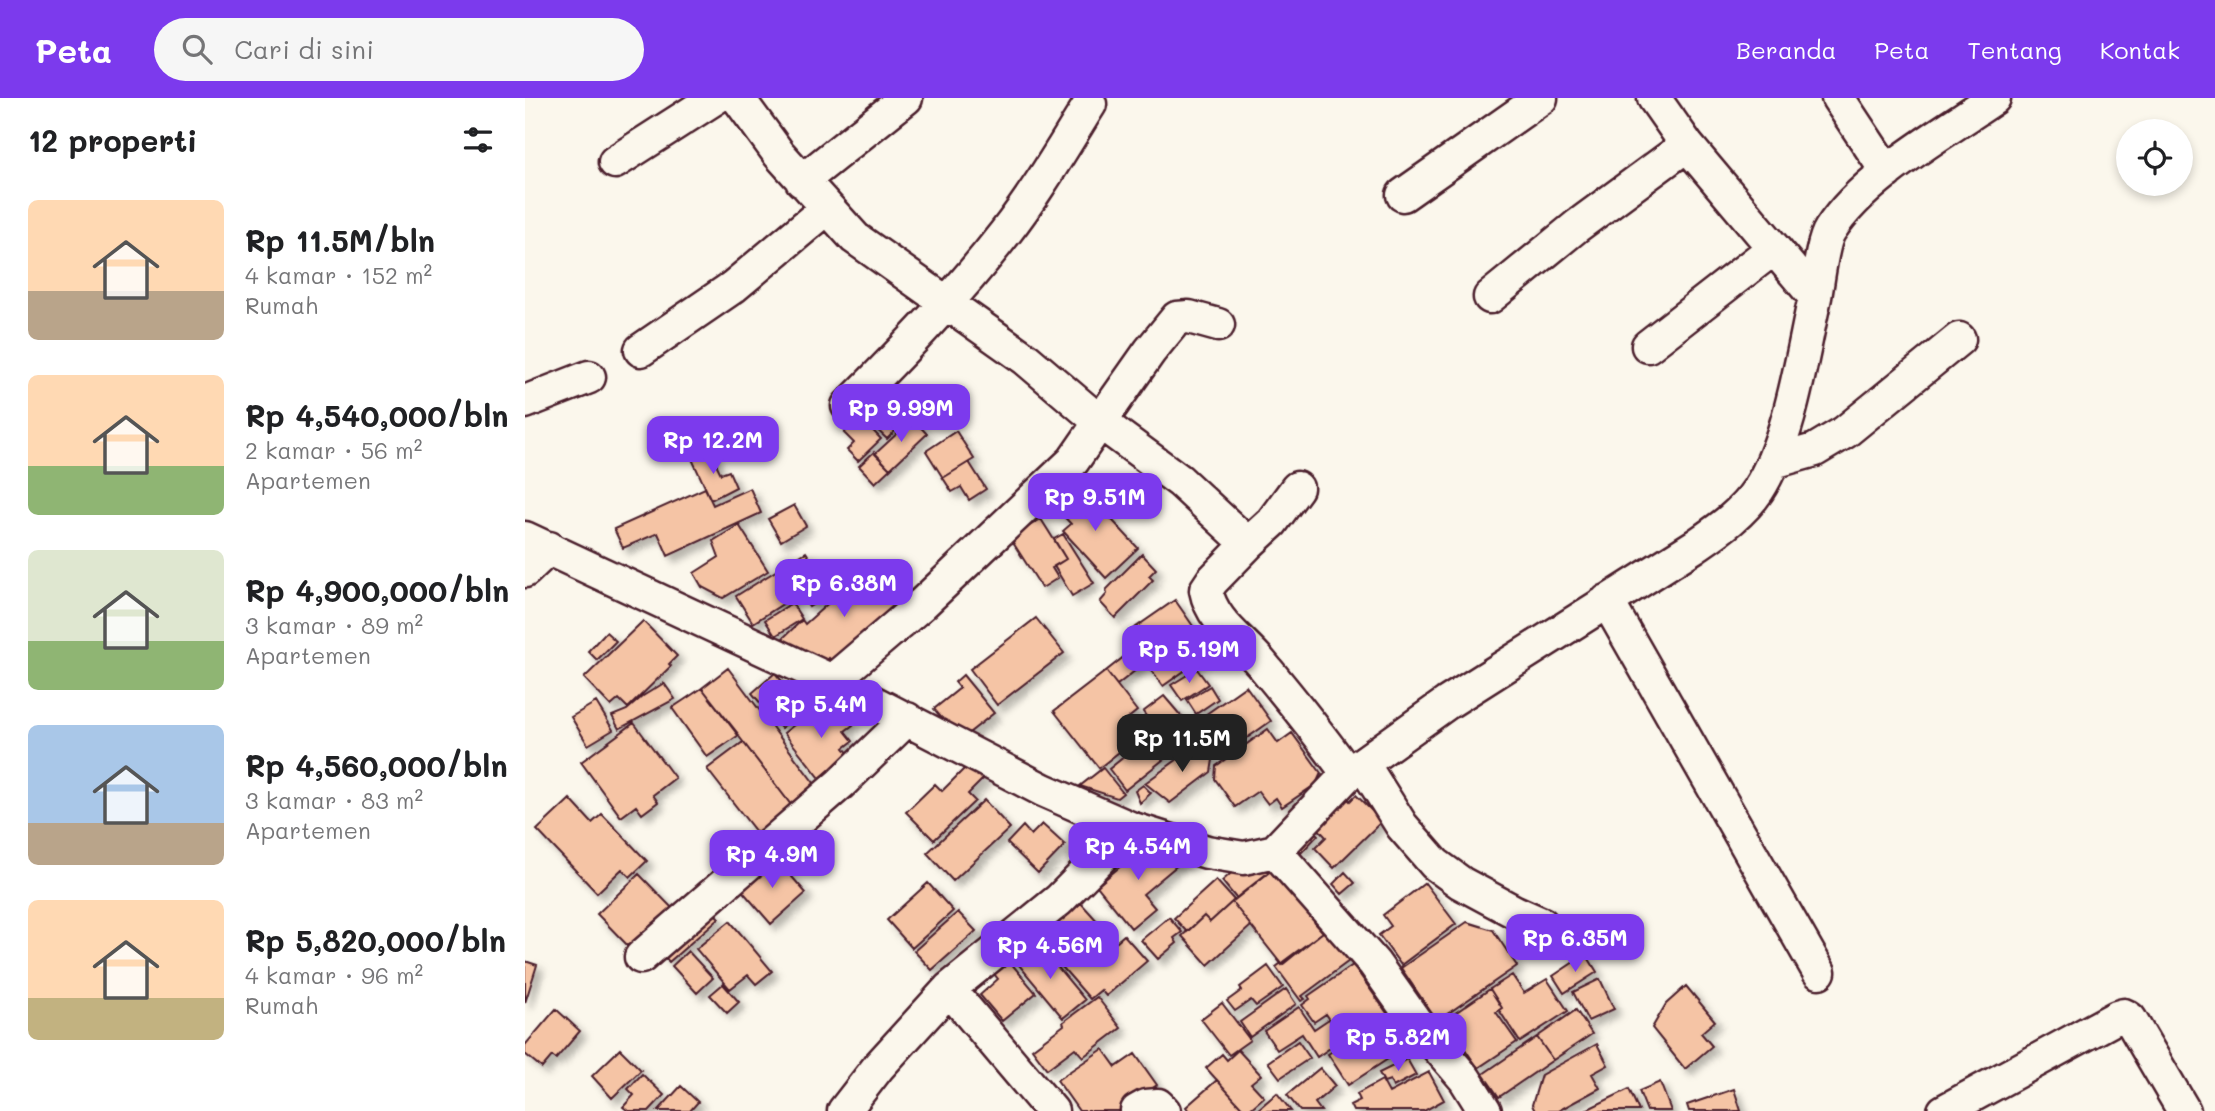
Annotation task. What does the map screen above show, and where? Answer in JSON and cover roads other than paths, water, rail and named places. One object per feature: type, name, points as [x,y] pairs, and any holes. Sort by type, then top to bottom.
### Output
[{"type":"street","points":[[615,162],[715,98]]},
{"type":"street","points":[[738,98],[779,154],[855,238],[1026,359],[1100,422],[1180,481],[1248,544]]},
{"type":"street","points":[[802,181],[906,98]]},
{"type":"street","points":[[1403,195],[1541,98]]},
{"type":"street","points":[[1654,98],[1687,145],[1815,297]]},
{"type":"street","points":[[1838,98],[1887,172]]},
{"type":"street","points":[[525,572],[537,543],[832,681],[1043,790],[1130,828],[1207,852],[1244,858],[1275,851],[1355,769],[1447,703],[1725,525],[1758,491],[1773,462],[1792,402],[1828,232],[1856,199],[1887,172],[1994,98]]},
{"type":"street","points":[[848,407],[947,304],[1006,232],[1040,184],[1090,103]]},
{"type":"street","points":[[1490,297],[1577,226],[1687,145]]},
{"type":"street","points":[[641,350],[733,287],[826,209]]},
{"type":"street","points":[[1648,346],[1774,248]]},
{"type":"street","points":[[832,681],[922,604],[1073,461],[1177,318],[1189,317],[1218,325]]},
{"type":"street","points":[[1773,462],[1815,450],[1846,432],[1959,339]]},
{"type":"street","points":[[525,402],[589,377]]},
{"type":"street","points":[[1297,488],[1272,522],[1212,581],[1206,590],[1208,601],[1217,616],[1256,657],[1316,729],[1355,769],[1435,864],[1461,883],[1542,924]]},
{"type":"street","points":[[1607,601],[1819,972]]},
{"type":"street","points":[[641,957],[831,792],[907,719]]},
{"type":"street","points":[[844,1111],[879,1066],[949,989],[1059,900],[1130,828]]},
{"type":"street","points":[[1275,851],[1374,963],[1415,1021],[1465,1079],[1485,1111]]},
{"type":"street","points":[[949,989],[1052,1111]]},
{"type":"street","points":[[1944,1111],[2124,1015],[2130,1019],[2184,1111]]},
{"type":"street","points":[[1137,1111],[1146,1106],[1158,1105],[1164,1111]]}]
